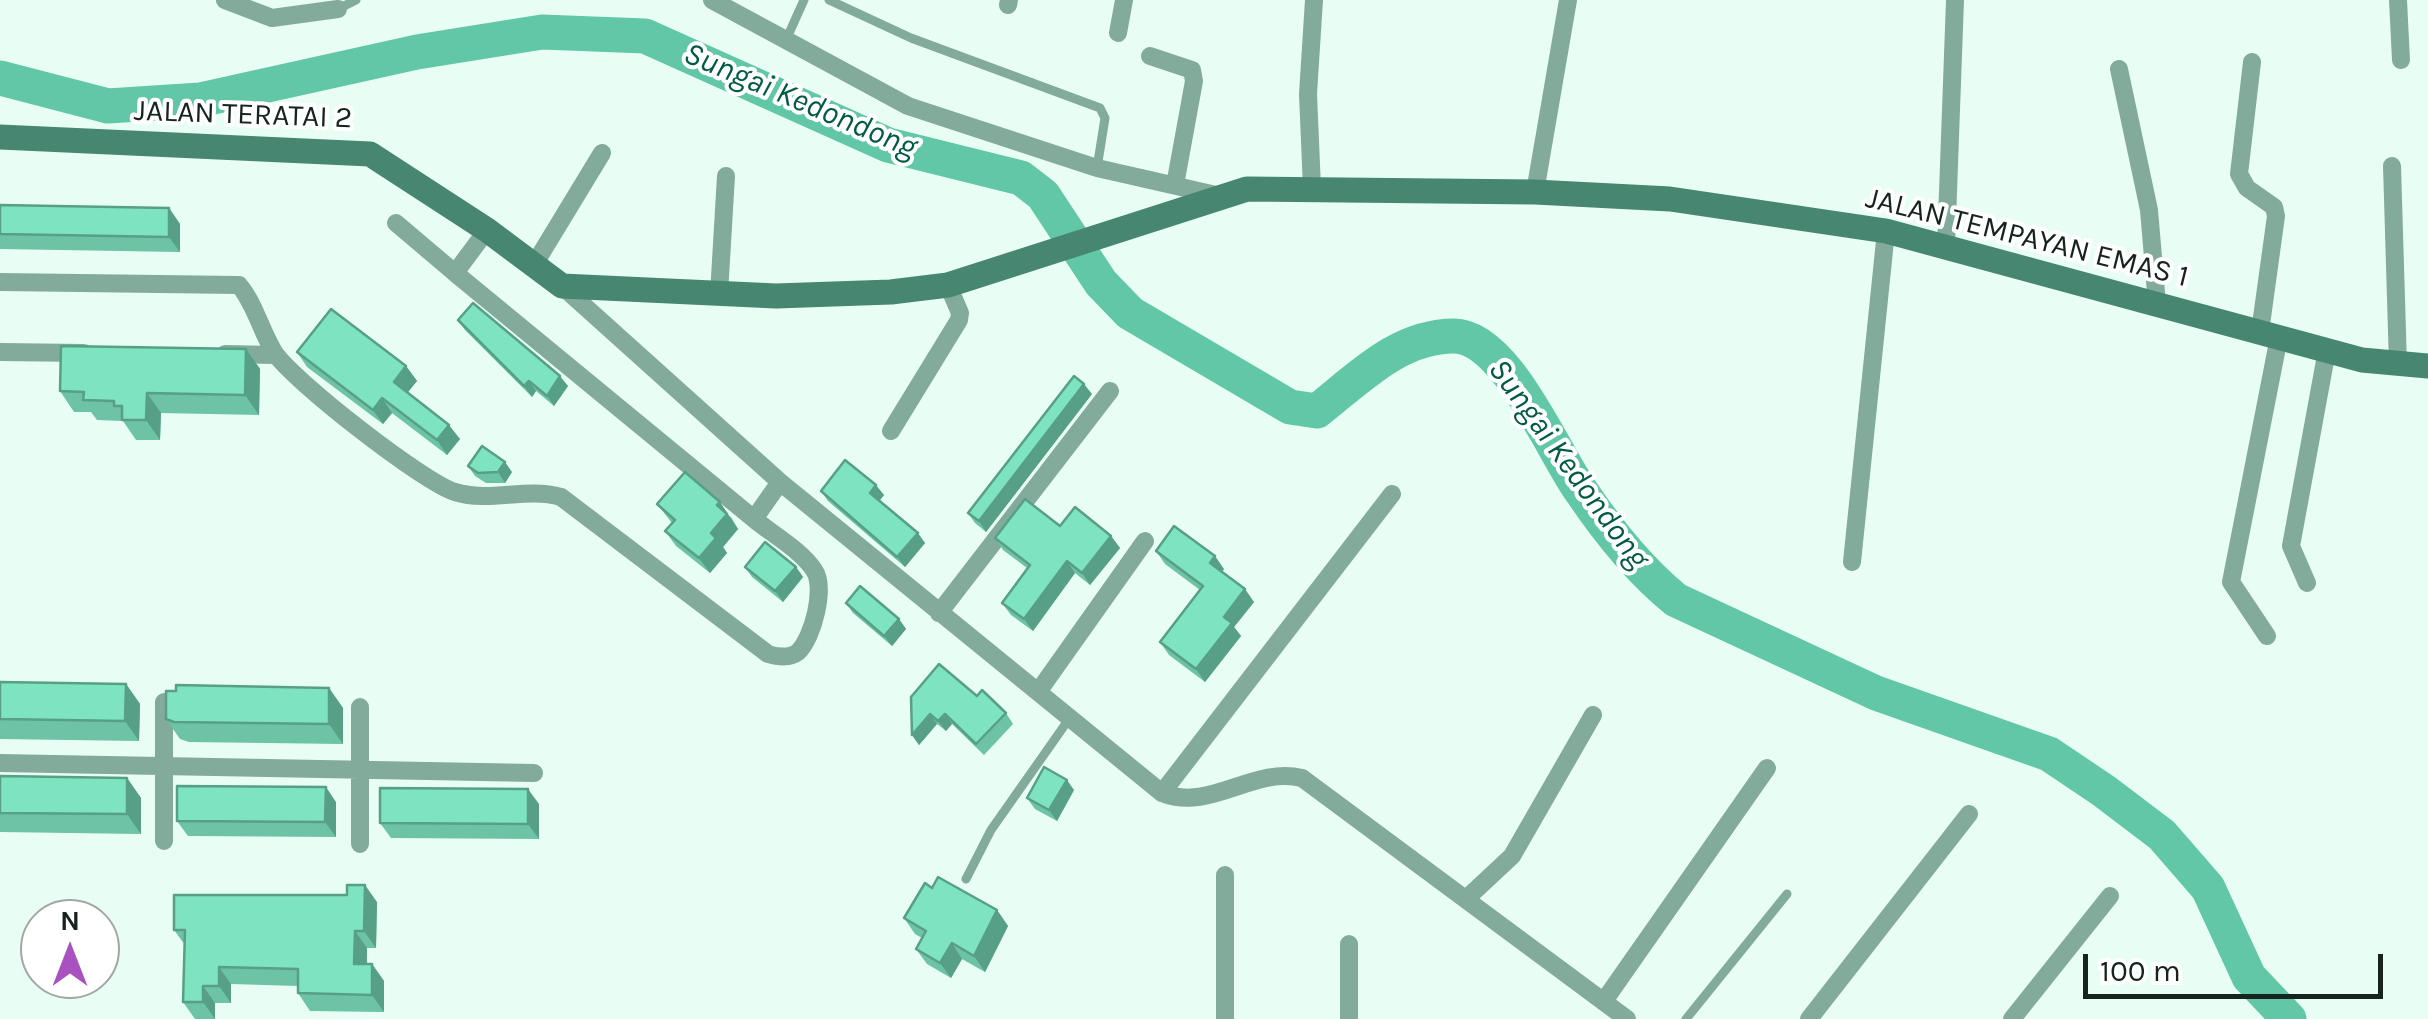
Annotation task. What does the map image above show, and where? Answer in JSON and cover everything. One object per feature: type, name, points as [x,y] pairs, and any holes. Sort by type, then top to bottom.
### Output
[{"type":"street","points":[[225,0],[272,18],[338,9]]},
{"type":"street","points":[[712,0],[908,106],[1097,168],[1216,196]]},
{"type":"street","points":[[1118,33],[1124,0]]},
{"type":"street","points":[[1312,188],[1308,94],[1314,0]]},
{"type":"street","points":[[1535,192],[1568,0]]},
{"type":"street","points":[[1946,248],[1955,0]]},
{"type":"street","points":[[2398,0],[2402,60]]},
{"type":"street","points":[[1150,56],[1192,70],[1194,81],[1175,185]]},
{"type":"street","points":[[2252,62],[2239,174],[2246,188],[2274,208],[2276,216],[2270,335],[2230,582],[2267,636]]},
{"type":"street","points":[[2119,69],[2149,210],[2157,304]]},
{"type":"street","name":"JALAN TERATAI 2","points":[[0,137],[357,151],[382,160],[562,286]]},
{"type":"street","points":[[534,265],[602,153]]},
{"type":"street","points":[[2392,166],[2398,364]]},
{"type":"street","points":[[719,294],[726,176]]},
{"type":"street","name":"JALAN TEMPAYAN EMAS 1","points":[[562,286],[719,294],[892,292],[948,285],[1143,219],[1247,189],[1535,192],[1670,199],[1886,232],[2326,350],[2428,366]]},
{"type":"street","points":[[0,282],[235,283],[244,291],[276,354],[374,438],[452,492],[503,495],[541,491],[561,497],[768,654],[787,657],[801,649],[808,634],[818,578],[812,566],[396,224]]},
{"type":"street","points":[[455,273],[487,230]]},
{"type":"street","points":[[1852,562],[1886,232]]},
{"type":"street","points":[[892,431],[959,320],[948,285]]},
{"type":"street","points":[[562,286],[780,482],[1162,793],[1200,798],[1274,775],[1302,778],[1627,1019]]},
{"type":"street","points":[[2307,583],[2291,546],[2326,350]]},
{"type":"street","points":[[0,352],[98,353]]},
{"type":"street","points":[[197,354],[276,354]]},
{"type":"street","points":[[939,612],[1110,391]]},
{"type":"street","points":[[754,519],[780,482]]},
{"type":"street","points":[[1162,793],[1392,494]]},
{"type":"street","points":[[1038,692],[1145,541]]},
{"type":"street","points":[[164,702],[164,841]]},
{"type":"street","points":[[360,707],[360,844]]},
{"type":"street","points":[[1467,898],[1512,856],[1593,715]]},
{"type":"street","points":[[0,763],[534,772]]},
{"type":"street","points":[[1604,1001],[1767,768]]},
{"type":"street","points":[[1809,1019],[1969,814]]},
{"type":"street","points":[[1225,875],[1225,1019]]},
{"type":"street","points":[[2012,1019],[2110,896]]},
{"type":"street","points":[[1348,1019],[1349,944]]},
{"type":"lane","points":[[338,9],[356,0]]},
{"type":"lane","points":[[786,40],[804,0]]},
{"type":"lane","points":[[829,0],[911,38],[1100,108],[1106,118],[1097,168]]},
{"type":"lane","points":[[966,879],[991,830],[1071,717]]},
{"type":"lane","points":[[1686,1019],[1787,894]]},
{"type":"building","points":[[0,205],[169,208],[169,237],[0,234]]},
{"type":"building","points":[[473,303],[560,376],[547,396],[529,381],[524,386],[458,320]]},
{"type":"building","points":[[331,309],[406,366],[394,382],[449,425],[437,440],[382,398],[373,410],[297,352]]},
{"type":"building","points":[[61,346],[246,349],[245,395],[147,393],[146,420],[122,420],[122,406],[114,406],[114,401],[83,400],[84,392],[60,391]]},
{"type":"building","points":[[1074,376],[1084,384],[979,521],[968,513]]},
{"type":"building","points":[[482,446],[505,462],[498,472],[478,473],[468,466]]},
{"type":"building","points":[[845,460],[876,485],[870,493],[918,533],[897,557],[821,491]]},
{"type":"building","points":[[685,472],[720,502],[717,505],[727,514],[711,533],[716,538],[699,558],[665,531],[675,520],[657,504]]},
{"type":"building","points":[[1025,499],[1060,526],[1075,507],[1111,536],[1082,573],[1067,561],[1024,619],[1002,603],[1030,565],[995,538]]},
{"type":"building","points":[[1174,526],[1215,556],[1210,563],[1245,589],[1224,617],[1232,623],[1196,669],[1160,642],[1203,586],[1156,551]]},
{"type":"building","points":[[765,542],[796,567],[775,591],[745,567]]},
{"type":"building","points":[[860,586],[899,619],[884,636],[846,603]]},
{"type":"building","points":[[939,664],[977,696],[982,690],[1006,713],[976,744],[945,714],[938,721],[930,714],[912,735],[911,697]]},
{"type":"building","points":[[0,682],[126,684],[125,721],[0,719]]},
{"type":"building","points":[[176,685],[329,688],[329,724],[174,722],[166,719],[166,691],[176,691]]},
{"type":"building","points":[[1044,767],[1067,780],[1049,810],[1027,798]]},
{"type":"building","points":[[0,776],[127,778],[127,814],[0,813]]},
{"type":"building","points":[[177,786],[326,787],[325,822],[177,821]]},
{"type":"building","points":[[380,788],[528,789],[528,824],[380,823]]},
{"type":"building","points":[[938,877],[997,910],[974,956],[952,943],[940,963],[916,949],[926,931],[904,918],[925,883],[932,888]]},
{"type":"building","points":[[347,885],[365,885],[364,931],[355,931],[354,964],[372,964],[372,995],[298,993],[298,969],[219,967],[219,986],[203,986],[203,1002],[183,1002],[185,930],[174,930],[174,895],[347,895]]},
{"type":"waterway","name":"Sungai Kedondong","points":[[0,78],[108,106],[200,100],[417,52],[542,32],[645,36],[888,145],[1021,178],[1043,195],[1101,283],[1130,313],[1290,407],[1317,411],[1364,373],[1415,343],[1454,336],[1473,341],[1510,375],[1581,491],[1613,535],[1676,600],[1876,693],[2049,754],[2104,791],[2162,835],[2208,888],[2249,977],[2289,1019]]}]
